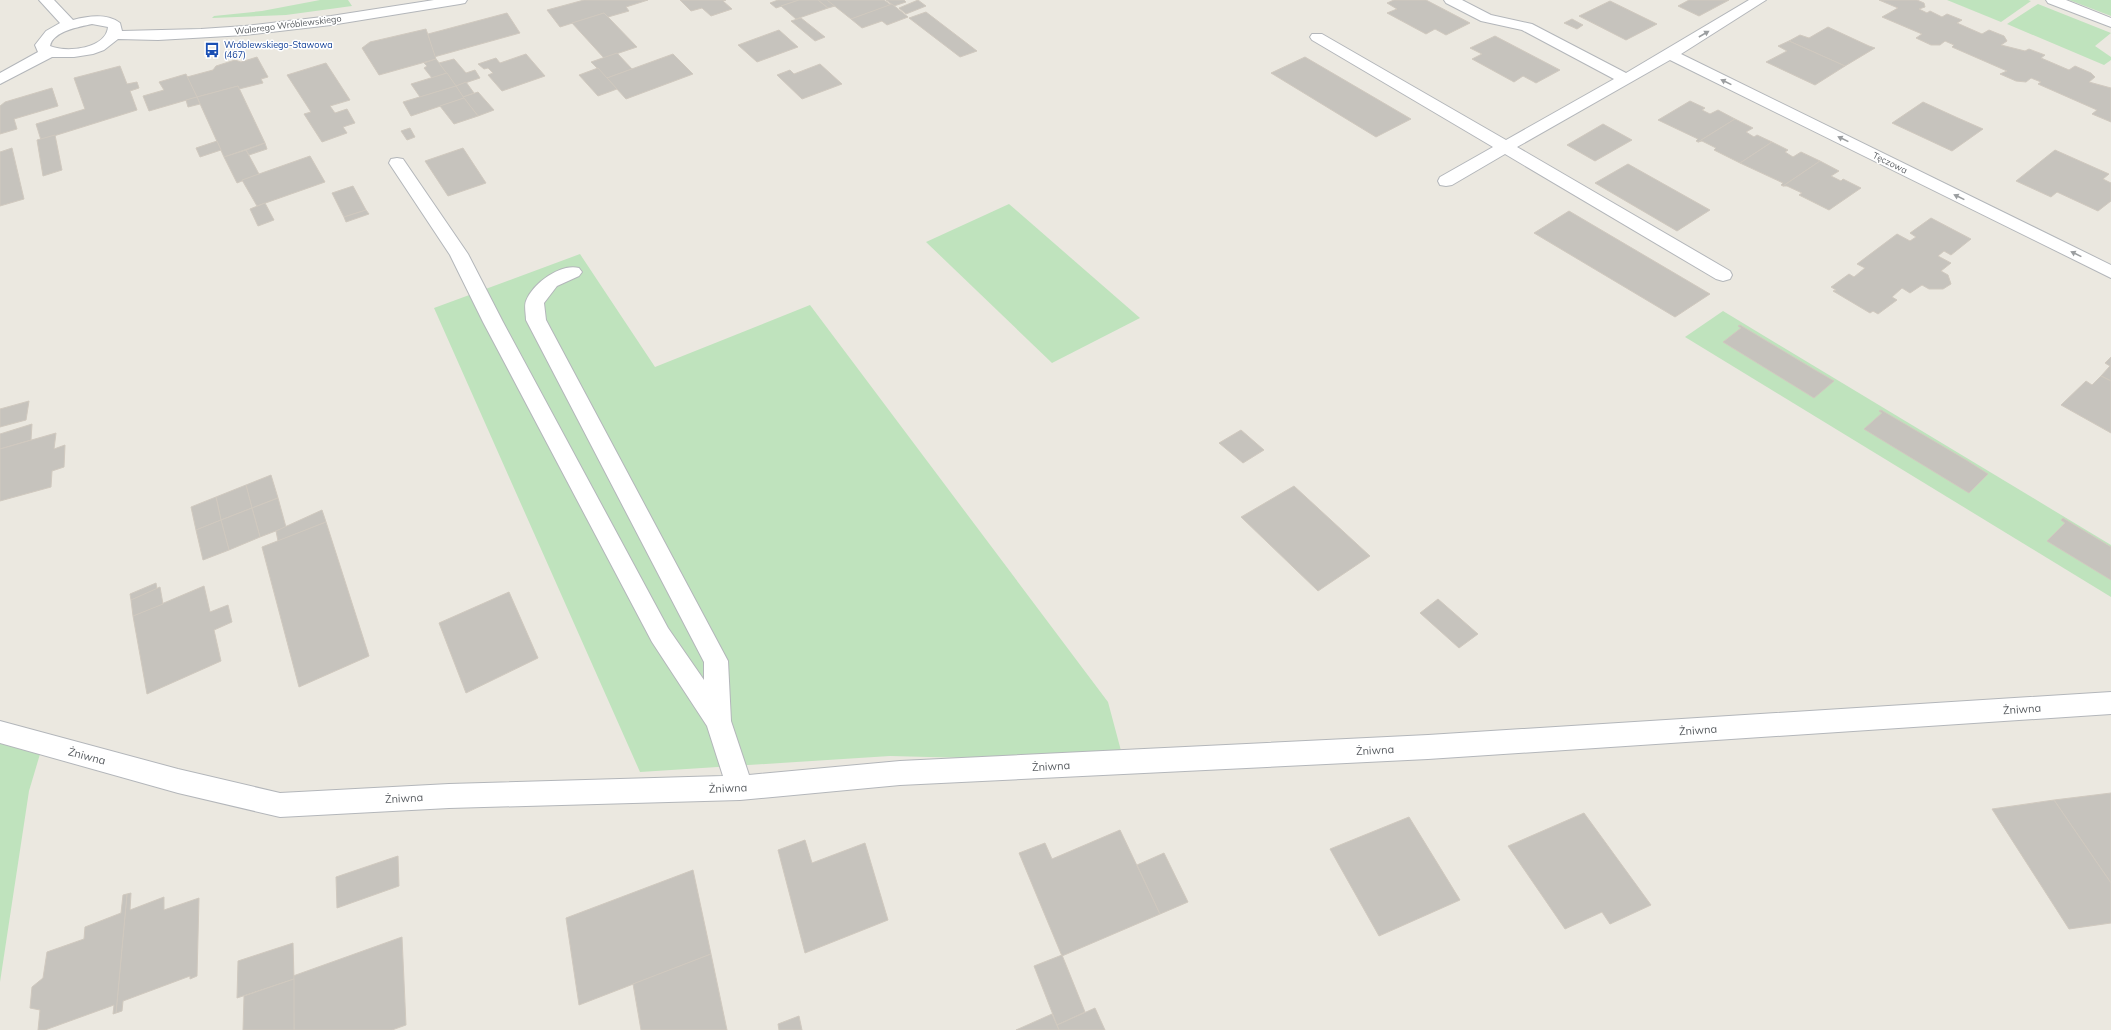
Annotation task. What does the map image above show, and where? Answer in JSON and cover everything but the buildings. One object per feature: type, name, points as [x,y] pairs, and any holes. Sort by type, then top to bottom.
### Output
[{"type":"street","points":[[46,0],[70,25]]},
{"type":"street","name":"Walerego Wróblewskiego","points":[[114,35],[170,36],[271,29],[460,0]]},
{"type":"street","points":[[1451,0],[1486,18],[1527,27],[1626,79]]},
{"type":"street","points":[[1446,181],[1670,54],[1760,0]]},
{"type":"street","points":[[2053,0],[2111,23]]},
{"type":"street","points":[[92,20],[110,22],[115,26],[116,30],[114,35],[99,46],[66,55],[48,53],[43,49],[42,44],[44,39],[50,34],[70,25],[92,20]]},
{"type":"street","points":[[1317,37],[1723,275]]},
{"type":"street","points":[[0,79],[48,53]]},
{"type":"street","name":"Tęczowa","points":[[1670,54],[2111,272]]},
{"type":"street","points":[[397,163],[459,254],[493,322],[660,635],[718,721],[740,788]]},
{"type":"street","points":[[573,272],[550,282],[535,302],[536,320],[716,661],[718,721]]},
{"type":"street","name":"Żniwna","points":[[0,732],[178,781],[280,805],[450,796],[740,788],[900,774],[1428,747],[2111,703]]},
{"type":"green space","points":[[320,0],[348,0],[352,6],[286,15],[212,18],[214,16],[262,11]]},
{"type":"green space","points":[[1947,0],[2028,0],[2031,1],[2001,22]]},
{"type":"green space","points":[[2069,0],[2111,0],[2111,16]]},
{"type":"green space","points":[[2038,4],[2111,33],[2095,46],[2111,57],[2111,60],[2104,65],[2007,24]]},
{"type":"green space","points":[[1009,204],[1140,318],[1052,363],[926,242]]},
{"type":"green space","points":[[580,254],[655,367],[810,305],[1108,702],[1124,762],[890,756],[640,772],[434,308]]},
{"type":"green space","points":[[1723,311],[2111,545],[2111,597],[1685,337]]},
{"type":"green space","points":[[0,732],[43,744],[29,791],[0,982]]},
{"type":"place","name":"Wróblewskiego-Stawowa (467)","points":[[212,50]]}]
